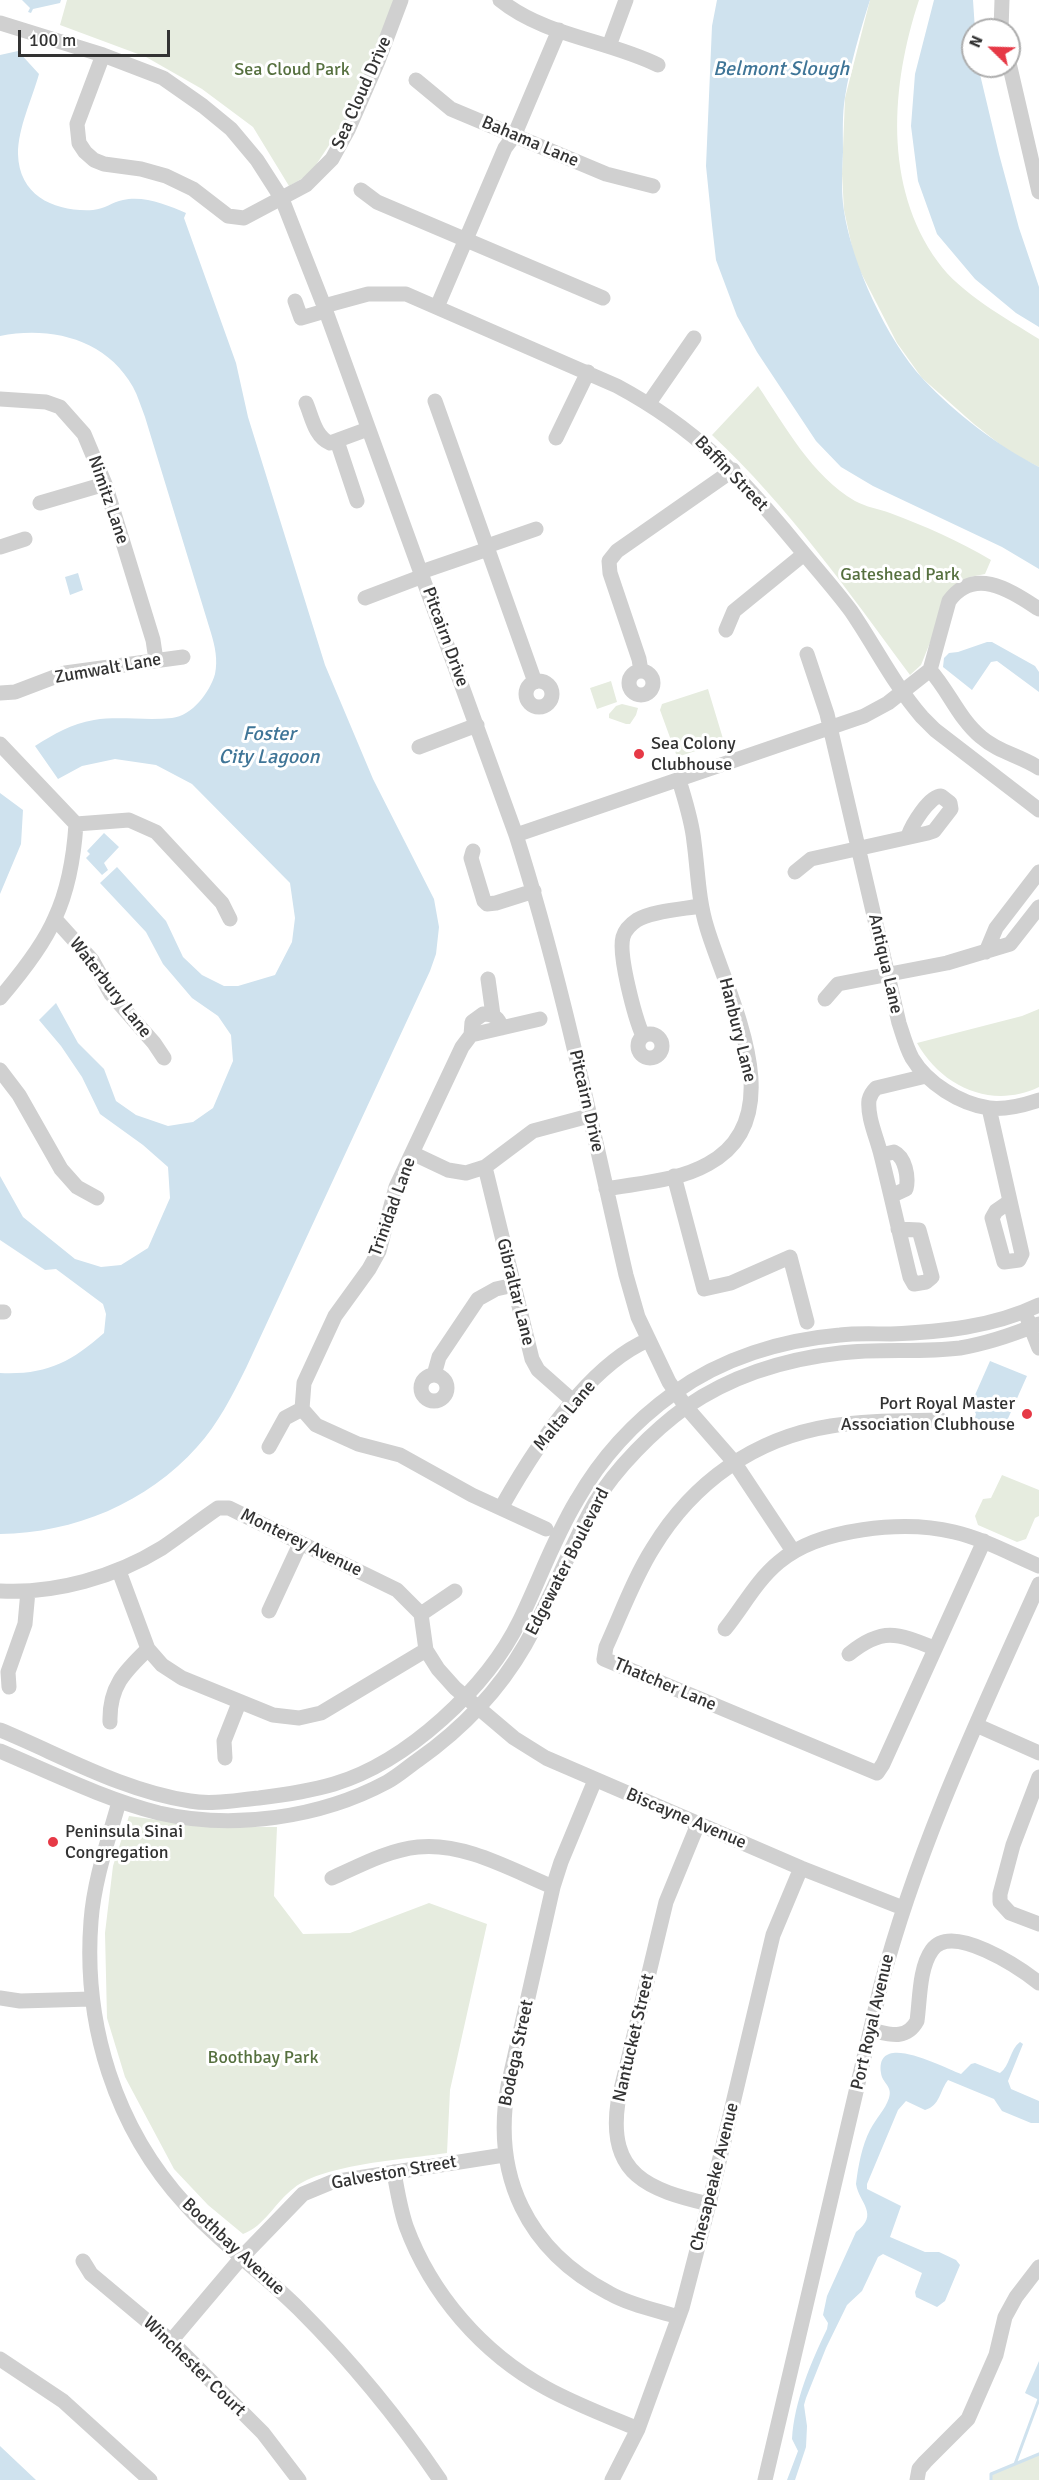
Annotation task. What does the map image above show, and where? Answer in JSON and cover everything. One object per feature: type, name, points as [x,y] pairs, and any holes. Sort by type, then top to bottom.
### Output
[{"type":"street","name":"Sea Cloud Drive","points":[[103,55],[77,124],[79,143],[89,156],[104,164],[141,169],[172,179],[197,192],[230,217],[247,217],[313,180],[327,167],[337,152],[378,61],[401,0]]},
{"type":"street","points":[[500,0],[519,13],[559,30],[658,65]]},
{"type":"street","points":[[609,46],[626,0]]},
{"type":"street","points":[[1001,18],[1002,0]]},
{"type":"street","name":"Pitcairn Drive","points":[[0,23],[103,55],[163,78],[231,129],[257,160],[282,199],[477,725],[534,891],[565,1011],[629,1286],[648,1340],[675,1392],[734,1462],[793,1551]]},
{"type":"street","points":[[442,308],[513,151],[514,136],[559,30]]},
{"type":"street","points":[[1012,78],[1039,192]]},
{"type":"street","name":"Bahama Lane","points":[[416,80],[451,109],[606,174],[653,186]]},
{"type":"street","points":[[361,190],[377,202],[603,298]]},
{"type":"street","name":"Baffin Street","points":[[295,301],[301,318],[368,294],[406,294],[588,372],[649,403],[688,430],[733,470],[850,610],[913,706],[935,730],[1039,810]]},
{"type":"street","points":[[649,403],[694,338]]},
{"type":"street","points":[[556,438],[588,372]]},
{"type":"street","name":"Nimitz Lane","points":[[0,399],[46,402],[60,407],[84,434],[105,484],[153,640],[156,660]]},
{"type":"street","points":[[435,401],[535,682]]},
{"type":"street","points":[[306,403],[322,440],[330,443],[368,429]]},
{"type":"street","points":[[337,441],[357,501]]},
{"type":"street","points":[[641,671],[639,658],[610,573],[609,561],[617,550],[733,470]]},
{"type":"street","points":[[40,503],[105,484]]},
{"type":"street","points":[[365,598],[536,529]]},
{"type":"street","points":[[0,547],[25,539]]},
{"type":"street","points":[[726,630],[734,611],[804,554]]},
{"type":"street","points":[[516,835],[864,716],[904,691],[930,670],[949,601],[953,595],[966,587],[990,583],[1002,586],[1039,609]]},
{"type":"street","name":"Antiqua Lane","points":[[807,654],[830,728],[899,1023],[913,1060],[926,1076],[950,1094],[989,1108],[1023,1105],[1039,1100]]},
{"type":"street","name":"Zumwalt Lane","points":[[0,693],[15,692],[64,674],[183,657]]},
{"type":"street","points":[[930,670],[941,683],[959,713],[981,737],[1039,768]]},
{"type":"street","points":[[419,747],[477,725]]},
{"type":"street","points":[[0,744],[76,824]]},
{"type":"street","name":"Hanbury Lane","points":[[606,1189],[674,1176],[709,1164],[735,1143],[746,1120],[752,1097],[752,1080],[731,994],[700,906],[694,840],[680,780]]},
{"type":"street","points":[[76,824],[129,820],[156,832],[222,903],[230,919]]},
{"type":"street","points":[[0,998],[17,978],[55,919],[71,861],[76,824]]},
{"type":"street","points":[[795,872],[811,859],[908,836]]},
{"type":"street","points":[[473,851],[471,858],[484,901],[488,904],[534,891]]},
{"type":"street","points":[[986,952],[996,928],[1039,872]]},
{"type":"street","points":[[643,1036],[625,969],[622,954],[623,937],[632,924],[642,917],[700,906]]},
{"type":"street","points":[[825,999],[838,984],[947,963],[1010,944],[1039,907]]},
{"type":"street","name":"Waterbury Lane","points":[[55,919],[92,960],[111,994],[154,1043],[164,1058]]},
{"type":"street","points":[[488,980],[493,1015],[500,1021],[502,1028]]},
{"type":"street","name":"Trinidad Lane","points":[[302,1409],[301,1398],[304,1383],[335,1316],[369,1269],[379,1251],[396,1187],[454,1060],[471,1035],[471,1026],[475,1018],[483,1014],[493,1015]]},
{"type":"street","points":[[471,1035],[540,1019]]},
{"type":"street","points":[[0,1071],[19,1095],[60,1169],[77,1187],[97,1198]]},
{"type":"street","points":[[898,1229],[869,1100],[872,1092],[886,1085],[926,1076]]},
{"type":"street","points":[[989,1108],[1009,1202]]},
{"type":"street","points":[[412,1153],[458,1173],[466,1173],[485,1167],[532,1131],[589,1116]]},
{"type":"street","name":"Gibraltar Lane","points":[[485,1167],[532,1359],[538,1370],[573,1401]]},
{"type":"street","points":[[674,1176],[704,1289],[731,1283],[790,1257],[807,1322]]},
{"type":"street","points":[[434,1375],[439,1358],[478,1299],[496,1289],[514,1285]]},
{"type":"street","name":"Edgewater Boulevard","points":[[0,1730],[146,1791],[187,1801],[205,1803],[232,1801],[283,1795],[335,1784],[379,1765],[426,1732],[468,1697],[519,1622],[563,1525],[594,1474],[631,1429],[675,1392],[734,1359],[780,1344],[841,1334],[959,1329],[1024,1312],[1039,1305]]},
{"type":"street","points":[[1024,1312],[1035,1326],[1039,1348]]},
{"type":"street","name":"Edgewater Boulevard","points":[[0,1751],[119,1802],[198,1819],[254,1819],[297,1813],[340,1801],[387,1781],[437,1746],[480,1708],[511,1669],[526,1643],[597,1500],[644,1443],[686,1407],[739,1379],[785,1362],[842,1352],[962,1347],[1035,1326]]},
{"type":"street","name":"Malta Lane","points":[[501,1508],[529,1459],[573,1401],[622,1356],[648,1340]]},
{"type":"street","points":[[269,1447],[285,1418],[302,1409],[316,1425],[358,1444],[400,1455],[446,1482],[546,1529]]},
{"type":"street","name":"Thatcher Lane","points":[[941,1420],[850,1423],[805,1431],[772,1442],[734,1462],[694,1494],[652,1549],[606,1647],[604,1659],[877,1773],[984,1541]]},
{"type":"street","name":"Monterey Avenue","points":[[0,1591],[28,1591],[87,1580],[119,1570],[160,1549],[218,1508],[229,1508],[397,1590],[421,1614]]},
{"type":"street","points":[[725,1629],[765,1575],[793,1551],[837,1534],[856,1530],[953,1531],[984,1541],[1039,1566]]},
{"type":"street","points":[[269,1611],[300,1544]]},
{"type":"street","points":[[119,1570],[148,1648],[172,1673],[239,1702],[287,1718],[309,1717],[331,1708],[426,1650]]},
{"type":"street","name":"Port Royal Avenue","points":[[765,2480],[881,1985],[903,1908],[934,1822],[1039,1584]]},
{"type":"street","points":[[9,1687],[8,1672],[25,1624],[28,1591]]},
{"type":"street","points":[[454,1591],[421,1614],[426,1650],[438,1669],[455,1688],[480,1708]]},
{"type":"street","points":[[849,1654],[866,1640],[894,1634],[934,1648]]},
{"type":"street","points":[[110,1722],[110,1705],[119,1681],[124,1672],[148,1648]]},
{"type":"street","points":[[225,1758],[224,1741],[239,1702]]},
{"type":"street","name":"Biscayne Avenue","points":[[480,1708],[514,1738],[546,1758],[801,1868],[903,1908]]},
{"type":"street","points":[[976,1725],[1039,1753]]},
{"type":"street","name":"Edgewater Boulevard","points":[[0,1737],[21,1749],[111,1788],[119,1802]]},
{"type":"street","points":[[1039,1777],[1013,1845],[1000,1894],[1000,1902],[1010,1912],[1039,1924]]},
{"type":"street","name":"Bodega Street","points":[[594,1780],[553,1887],[507,2086],[504,2155],[511,2184],[522,2209],[550,2251],[571,2270],[611,2295],[678,2317]]},
{"type":"street","name":"Edgewater Boulevard","points":[[119,1802],[130,1798],[141,1798],[179,1808],[217,1810],[232,1801]]},
{"type":"street","name":"Boothbay Avenue","points":[[119,1802],[94,1901],[90,1941],[91,1999],[107,2068],[134,2131],[159,2171],[185,2204],[300,2309],[394,2415],[440,2480]]},
{"type":"street","name":"Nantucket Street","points":[[698,1824],[666,1902],[618,2102],[616,2128],[619,2148],[626,2163],[639,2178],[671,2195],[709,2204]]},
{"type":"street","points":[[332,1878],[416,1847],[443,1847],[468,1852],[553,1887]]},
{"type":"street","name":"Chesapeake Avenue","points":[[612,2480],[638,2429],[678,2317],[709,2204],[773,1935],[801,1868]]},
{"type":"street","points":[[871,2030],[902,2035],[913,2028],[917,2021],[925,1964],[933,1947],[946,1942],[960,1941],[994,1954],[1021,1969],[1039,1983]]},
{"type":"street","points":[[0,1998],[20,2001],[91,1999]]},
{"type":"street","name":"Galveston Street","points":[[171,2341],[242,2257],[303,2194],[332,2182],[504,2155]]},
{"type":"street","points":[[394,2172],[406,2224],[418,2253],[441,2294],[482,2342],[522,2374],[547,2389],[638,2429]]},
{"type":"street","name":"Winchester Court","points":[[83,2261],[91,2274],[171,2341],[262,2433],[299,2480]]},
{"type":"street","points":[[917,2480],[919,2469],[968,2419],[996,2355],[1005,2317],[1016,2297],[1039,2267]]},
{"type":"street","points":[[0,2359],[63,2401],[150,2480]]},
{"type":"green space","name":"Sea Cloud Park","points":[[67,0],[394,0],[349,115],[310,174],[289,186],[253,127],[202,89],[146,57],[60,25]]},
{"type":"green space","points":[[870,0],[919,0],[902,66],[898,100],[897,134],[900,168],[908,201],[920,232],[947,273],[971,295],[1039,339],[1039,467],[1011,453],[922,378],[897,343],[855,261],[844,210],[842,174],[845,98]]},
{"type":"green space","name":"Gateshead Park","points":[[758,386],[801,449],[840,491],[859,503],[929,529],[991,560],[985,574],[970,577],[952,588],[921,665],[910,675],[792,520],[740,462],[712,435]]},
{"type":"green space","points":[[611,681],[617,702],[597,709],[590,688]]},
{"type":"green space","points":[[708,689],[724,742],[680,756],[676,754],[660,710],[662,704]]},
{"type":"green space","points":[[622,704],[638,708],[630,724],[609,718],[609,714],[616,706]]},
{"type":"green space","points":[[1039,1009],[1039,1087],[1021,1093],[1003,1096],[986,1095],[969,1090],[953,1082],[939,1071],[917,1043],[1022,1016]]},
{"type":"green space","points":[[1002,1475],[1039,1490],[1039,1516],[1035,1518],[1026,1539],[1017,1542],[978,1525],[975,1516],[983,1499],[991,1498]]},
{"type":"green space","name":"Boothbay Park","points":[[129,1816],[209,1827],[277,1827],[274,1896],[303,1934],[350,1933],[429,1903],[487,1924],[450,2090],[447,2153],[367,2164],[325,2173],[294,2188],[264,2220],[243,2234],[208,2205],[174,2169],[125,2077],[107,2018],[105,1933],[113,1866]]},
{"type":"green space","points":[[1039,2454],[1039,2480],[991,2480],[991,2474]]},
{"type":"water","points":[[22,0],[61,0],[60,3],[33,9],[31,13],[28,12],[30,8]]},
{"type":"water","name":"Belmont Slough","points":[[717,0],[870,0],[852,60],[843,111],[842,196],[848,232],[863,277],[884,323],[923,379],[978,428],[1039,467],[1039,569],[1002,547],[873,486],[841,467],[816,441],[757,352],[737,316],[716,260],[712,225],[706,166],[712,26]]},
{"type":"water","points":[[934,0],[973,0],[974,18],[961,18],[961,78],[981,78],[1019,228],[1039,287],[1039,327],[1016,313],[975,279],[937,234],[918,181],[911,126],[915,74]]},
{"type":"water","name":"Foster City Lagoon","points":[[18,51],[39,74],[23,124],[18,154],[20,169],[32,191],[53,204],[79,210],[93,210],[119,201],[139,199],[163,204],[186,213],[184,218],[236,363],[248,417],[325,665],[373,779],[434,899],[439,927],[436,954],[430,971],[246,1368],[212,1429],[177,1467],[156,1484],[108,1511],[55,1528],[0,1534],[0,1373],[31,1372],[68,1359],[104,1333],[106,1314],[103,1304],[56,1269],[45,1270],[0,1240],[0,1176],[23,1217],[75,1259],[101,1267],[121,1265],[148,1248],[170,1198],[168,1167],[143,1145],[100,1114],[82,1077],[61,1046],[39,1020],[56,1003],[78,1043],[104,1069],[116,1101],[136,1115],[168,1126],[193,1122],[213,1108],[233,1061],[231,1035],[218,1016],[192,998],[163,964],[146,932],[100,883],[117,867],[166,921],[183,957],[202,975],[224,986],[238,986],[275,975],[292,942],[295,918],[290,883],[192,784],[156,765],[115,759],[82,766],[58,779],[35,746],[63,730],[94,720],[162,719],[186,713],[199,702],[213,681],[216,658],[211,633],[145,417],[133,387],[108,357],[76,340],[38,333],[0,336],[0,55]]},
{"type":"water","points":[[78,573],[83,590],[70,595],[65,577]]},
{"type":"water","points":[[992,642],[1035,666],[1039,672],[1039,692],[997,661],[991,662],[972,690],[943,667],[944,658],[949,653]]},
{"type":"water","points":[[0,793],[23,810],[21,844],[0,894]]},
{"type":"water","points":[[104,833],[119,847],[104,863],[108,870],[102,875],[86,858],[90,854],[87,851]]},
{"type":"water","points":[[990,1361],[1027,1376],[1006,1423],[998,1431],[973,1425],[976,1414],[971,1404]]},
{"type":"water","points":[[1020,2042],[1023,2044],[1008,2081],[1011,2089],[1039,2101],[1039,2123],[1031,2123],[1002,2111],[994,2099],[948,2080],[937,2101],[930,2108],[925,2110],[906,2101],[898,2110],[867,2184],[867,2189],[901,2206],[890,2237],[925,2252],[939,2252],[956,2260],[960,2265],[945,2301],[937,2307],[916,2297],[915,2292],[922,2273],[883,2254],[878,2257],[862,2291],[847,2305],[826,2348],[804,2405],[807,2426],[806,2447],[795,2480],[787,2480],[798,2451],[792,2439],[796,2411],[809,2369],[827,2329],[828,2323],[823,2315],[827,2296],[856,2232],[867,2220],[866,2208],[856,2184],[867,2136],[890,2094],[881,2073],[882,2060],[889,2054],[899,2053],[927,2060],[961,2074],[975,2063],[1000,2073]]},
{"type":"water","points":[[1039,2361],[1039,2400],[1025,2393]]},
{"type":"water","points":[[0,2446],[36,2480],[0,2480]]},
{"type":"waterway","points":[[1015,2464],[1039,2399]]},
{"type":"waterway","points":[[991,2480],[991,2474],[1039,2454]]},
{"type":"place","name":"Sea Colony Clubhouse","points":[[639,754]]},
{"type":"place","name":"Port Royal Master Association Clubhouse","points":[[1027,1414]]},
{"type":"place","name":"Peninsula Sinai Congregation","points":[[53,1842]]}]
